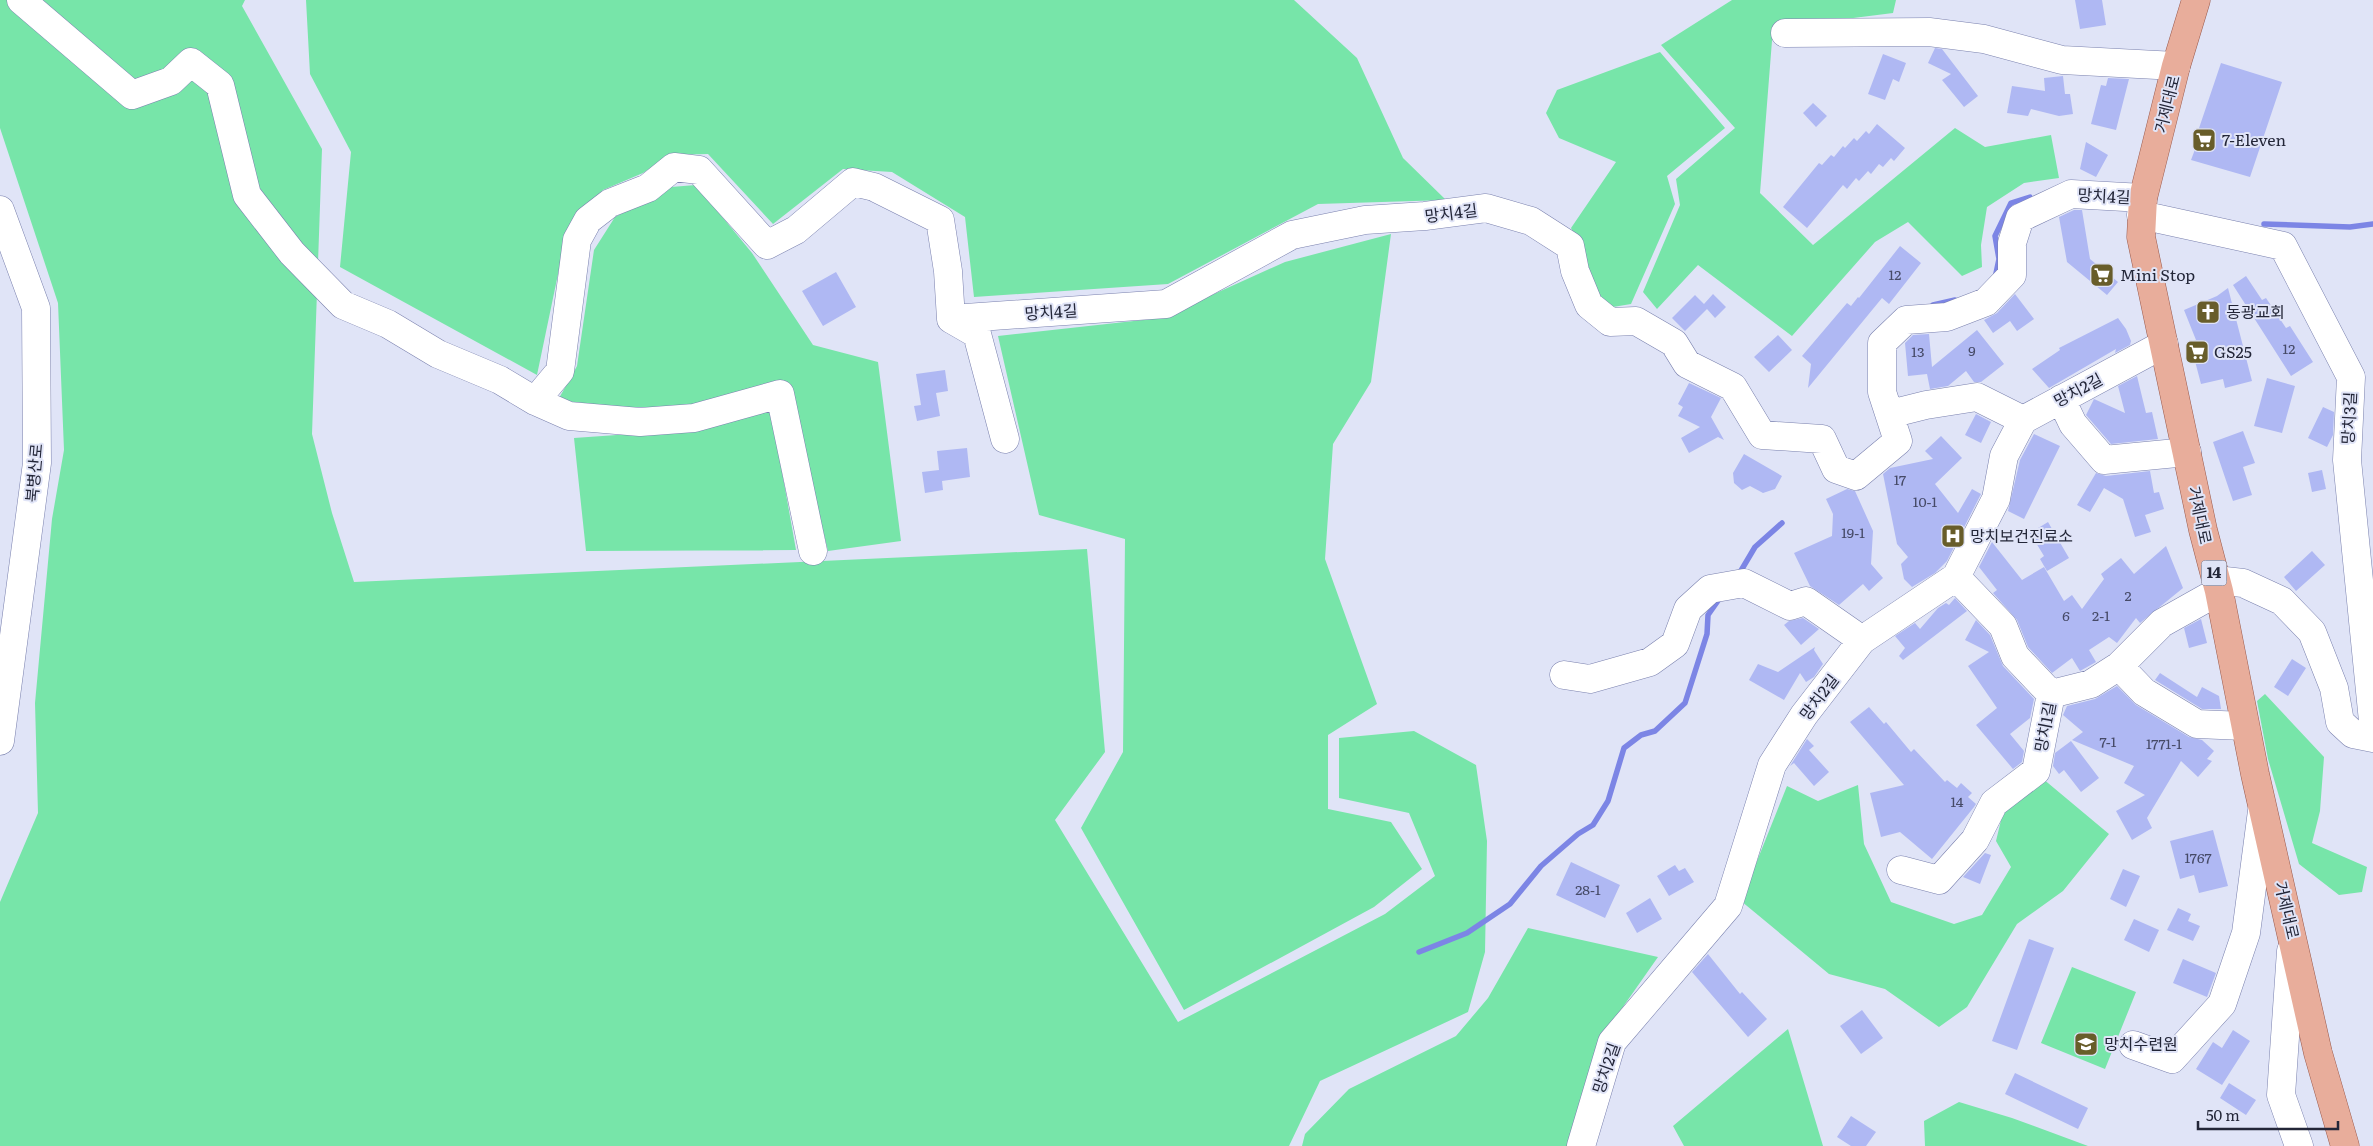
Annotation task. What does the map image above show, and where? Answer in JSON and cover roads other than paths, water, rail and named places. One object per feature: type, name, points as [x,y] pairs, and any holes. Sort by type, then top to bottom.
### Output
[{"type":"main road","name":"거제대로","points":[[2196,0],[2176,66],[2142,206],[2140,237],[2217,585],[2244,726],[2318,1053],[2344,1146]]},
{"type":"street","points":[[21,0],[132,95],[171,81],[191,62],[220,85],[247,196],[292,253],[344,305],[388,324],[438,354],[500,380],[535,401],[569,416],[640,422],[694,418],[780,394],[813,551]]},
{"type":"street","points":[[1785,33],[1930,32],[1984,39],[2062,60],[2176,66]]},
{"type":"street","points":[[535,401],[560,371],[577,240],[588,220],[610,203],[648,188],[674,167],[699,170],[767,245],[796,230],[853,182],[874,187],[940,220],[948,271],[951,319],[977,334],[1005,439]]},
{"type":"street","name":"망치4길","points":[[951,319],[1166,304],[1292,235],[1365,220],[1425,216],[1486,208],[1532,221],[1570,246],[1575,271],[1590,306],[1610,322],[1636,321],[1674,343],[1686,364],[1733,387],[1762,435],[1822,439],[1836,469],[1856,476],[1898,441],[1882,392],[1882,343],[1906,320],[1947,317],[1986,302],[2012,275],[2012,243],[2020,218],[2071,194],[2142,206]]},
{"type":"street","name":"망치3길","points":[[2142,206],[2283,246],[2351,377],[2347,460],[2373,721]]},
{"type":"street","name":"북병산로","points":[[0,210],[36,308],[37,464],[0,741]]},
{"type":"street","name":"망치2길","points":[[1581,1146],[1612,1042],[1728,906],[1772,765],[1804,715],[1862,640],[1956,577],[1996,499],[2004,456],[2023,420],[2164,344]]},
{"type":"street","points":[[1890,414],[1926,405],[1977,397],[2023,420]]},
{"type":"street","points":[[2061,399],[2073,424],[2104,460],[2187,452]]},
{"type":"street","points":[[1956,577],[2003,626],[2015,656],[2051,694]]},
{"type":"street","points":[[1564,675],[1590,679],[1650,662],[1675,644],[1688,609],[1710,589],[1744,583],[1790,606],[1806,601],[1862,640]]},
{"type":"street","points":[[2217,585],[2243,583],[2282,601],[2312,632],[2334,688],[2340,722],[2353,734],[2373,738]]},
{"type":"street","name":"망치1길","points":[[1900,870],[1939,880],[1975,840],[1994,803],[2036,771],[2051,694],[2091,684],[2119,666],[2162,623],[2217,585]]},
{"type":"street","points":[[2119,666],[2144,692],[2197,724],[2244,726]]},
{"type":"street","points":[[2133,1045],[2172,1059],[2222,1004],[2246,933],[2263,807]]},
{"type":"street","points":[[2291,928],[2289,990],[2281,1095],[2300,1146]]},
{"type":"waterway","points":[[1995,278],[1999,259],[1995,236],[2011,203],[2030,197]]},
{"type":"waterway","points":[[2264,224],[2350,227],[2373,224]]},
{"type":"waterway","points":[[1933,305],[1955,300]]},
{"type":"waterway","points":[[1739,574],[1755,547],[1782,523]]},
{"type":"waterway","points":[[1419,952],[1467,933],[1510,904],[1541,866],[1578,834],[1593,825],[1608,801],[1624,748],[1641,735],[1655,731],[1685,703],[1707,634],[1708,615],[1722,595]]},
{"type":"place","name":"7-Eleven","points":[[2204,140]]},
{"type":"place","name":"Mini Stop","points":[[2102,275]]},
{"type":"place","name":"동광교회","points":[[2208,312]]},
{"type":"place","name":"GS25","points":[[2197,352]]},
{"type":"place","name":"망치보건진료소","points":[[1953,536]]},
{"type":"place","name":"망치수련원","points":[[2086,1044]]}]
